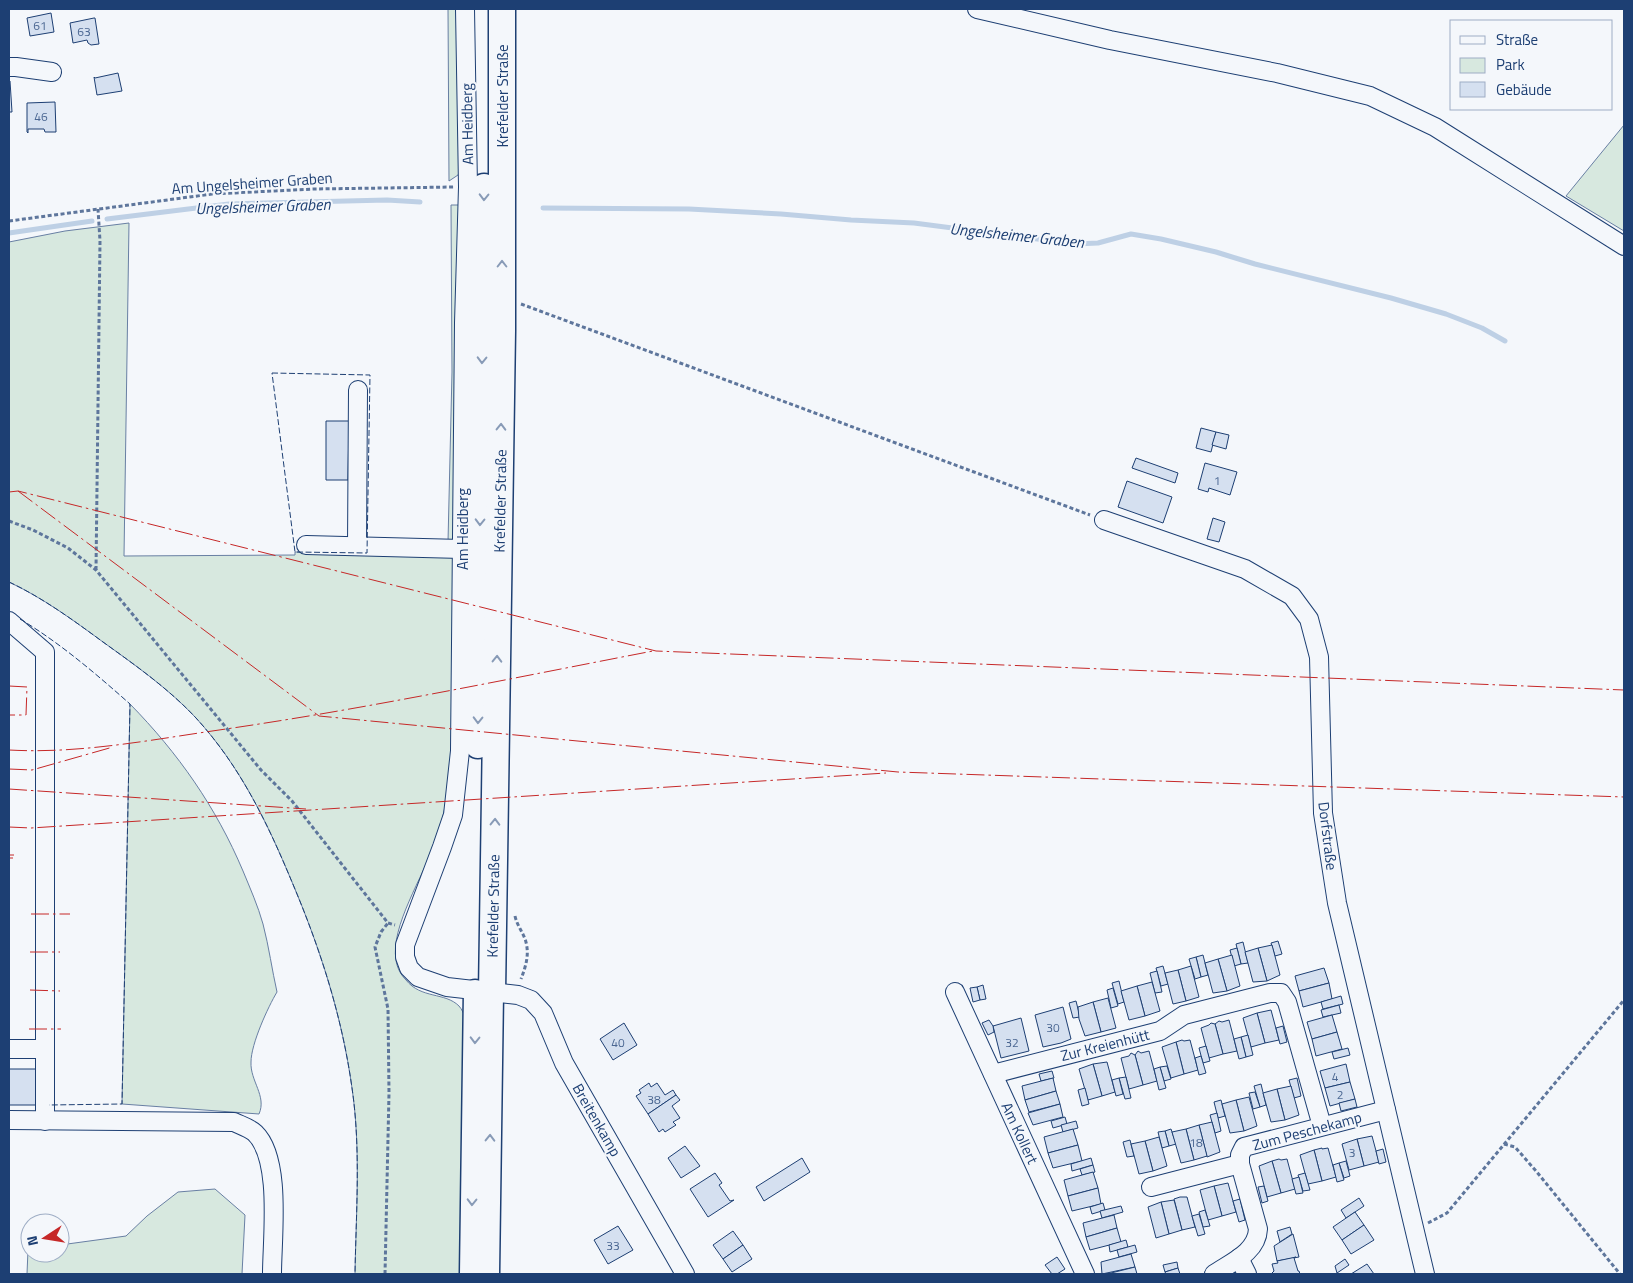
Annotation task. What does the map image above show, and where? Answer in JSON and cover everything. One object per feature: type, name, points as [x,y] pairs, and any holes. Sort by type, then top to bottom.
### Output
[{"type":"highway","name":"Krefelder Straße","points":[[484,992],[487,9]]},
{"type":"highway","name":"Krefelder Straße","points":[[484,992],[502,331],[502,9]]},
{"type":"main road","name":"Krefelder Straße","points":[[471,1274],[484,992]]},
{"type":"main road","name":"Krefelder Straße","points":[[484,992],[488,1274]]},
{"type":"street","name":"Am Heidberg","points":[[465,9],[468,187],[464,323],[460,751],[452,814],[442,847],[405,945],[409,968],[418,977],[447,986],[484,992]]},
{"type":"street","points":[[978,9],[1110,40],[1277,73],[1370,96],[1435,127],[1624,246]]},
{"type":"street","points":[[9,67],[52,72]]},
{"type":"street","points":[[356,546],[358,390]]},
{"type":"street","name":"Dorfstraße","points":[[1104,520],[1245,569],[1292,596],[1309,619],[1319,657],[1323,813],[1336,894],[1425,1274]]},
{"type":"street","points":[[306,545],[462,549]]},
{"type":"street","points":[[9,621],[45,652],[44,1049],[46,1121]]},
{"type":"street","name":"Breitenkamp","points":[[484,992],[518,995],[531,1000],[543,1012],[564,1063],[685,1274]]},
{"type":"street","name":"Am Kollert","points":[[955,992],[1084,1274]]},
{"type":"street","name":"Zur Kreienhütt","points":[[993,1074],[1160,1031],[1184,1015],[1270,993],[1281,994],[1287,1002],[1322,1126]]},
{"type":"street","points":[[9,1049],[44,1049]]},
{"type":"street","name":"Zum Peschekamp","points":[[1214,1274],[1252,1248],[1257,1239],[1258,1228],[1240,1164],[1240,1155],[1244,1147],[1386,1110]]},
{"type":"street","points":[[9,1120],[234,1122],[255,1132],[268,1153],[273,1181],[272,1274]]},
{"type":"street","name":"Zum Peschekamp","points":[[1150,1187],[1240,1164]]},
{"type":"street","points":[[1239,1258],[1247,1274]]},
{"type":"path","name":"Am Ungelsheimer Graben","points":[[9,221],[212,194],[314,189],[468,187]]},
{"type":"path","points":[[96,570],[100,241],[98,209]]},
{"type":"path","points":[[520,304],[1104,520]]},
{"type":"path","points":[[9,521],[33,530],[68,548],[96,570],[261,770],[292,801],[388,922],[380,932],[375,947],[388,1009],[389,1093],[386,1274]]},
{"type":"path","points":[[1415,1231],[1447,1213],[1624,1000]]},
{"type":"path","points":[[1504,1144],[1515,1148],[1536,1171],[1620,1274]]},
{"type":"green space","points":[[448,9],[459,9],[460,171],[458,175],[449,181]]},
{"type":"green space","points":[[1624,125],[1624,231],[1566,196]]},
{"type":"green space","points":[[451,205],[460,205],[455,541],[448,542],[452,372]]},
{"type":"green space","points":[[129,223],[124,556],[295,555],[295,552],[455,554],[453,726],[449,785],[435,843],[409,901],[398,932],[396,960],[401,974],[412,986],[453,1002],[460,1007],[466,1019],[461,1274],[355,1274],[356,1134],[355,1111],[348,1061],[321,957],[283,860],[262,816],[226,755],[212,736],[175,697],[46,602],[9,582],[9,242],[65,231]]},
{"type":"green space","points":[[130,704],[180,761],[208,803],[232,847],[261,917],[277,992],[261,1026],[252,1054],[251,1069],[261,1101],[259,1114],[122,1104]]},
{"type":"green space","points":[[215,1189],[245,1215],[242,1274],[27,1274],[27,1263],[70,1263],[70,1244],[126,1236],[147,1216],[178,1192]]},
{"type":"building","points":[[51,13],[54,32],[30,36],[27,18]]},
{"type":"building","points":[[95,18],[99,44],[91,45],[87,40],[73,43],[70,23]]},
{"type":"building","points":[[118,73],[122,91],[97,95],[94,77]]},
{"type":"building","points":[[10,81],[12,112],[9,112]]},
{"type":"building","points":[[55,102],[56,132],[45,132],[44,129],[28,129],[28,133],[27,103]]},
{"type":"building","points":[[326,421],[349,421],[348,480],[326,480]]},
{"type":"building","points":[[1201,428],[1216,432],[1211,452],[1196,448]]},
{"type":"building","points":[[1216,432],[1229,435],[1226,449],[1212,445]]},
{"type":"building","points":[[1136,458],[1178,473],[1175,483],[1132,468]]},
{"type":"building","points":[[1205,463],[1237,472],[1230,495],[1209,488],[1208,492],[1198,489]]},
{"type":"building","points":[[1127,481],[1172,497],[1163,523],[1118,507]]},
{"type":"building","points":[[1213,518],[1225,522],[1219,542],[1207,539]]},
{"type":"building","points":[[1278,941],[1282,954],[1275,956],[1271,943]]},
{"type":"building","points":[[1243,942],[1248,963],[1241,964],[1236,944]]},
{"type":"building","points":[[1272,945],[1280,975],[1267,981],[1258,948]]},
{"type":"building","points":[[1237,948],[1241,964],[1234,966],[1230,950]]},
{"type":"building","points":[[1258,948],[1267,981],[1253,982],[1245,952]]},
{"type":"building","points":[[1203,955],[1208,975],[1201,977],[1196,957]]},
{"type":"building","points":[[1232,955],[1240,986],[1227,991],[1218,959]]},
{"type":"building","points":[[1196,957],[1201,977],[1195,979],[1189,959]]},
{"type":"building","points":[[1218,959],[1227,991],[1213,993],[1205,963]]},
{"type":"building","points":[[1163,966],[1168,984],[1161,986],[1156,968]]},
{"type":"building","points":[[1191,966],[1199,997],[1186,1001],[1178,970]]},
{"type":"building","points":[[1324,968],[1329,983],[1299,991],[1295,976]]},
{"type":"building","points":[[1178,970],[1186,1001],[1173,1004],[1165,973]]},
{"type":"building","points":[[1157,971],[1162,992],[1155,993],[1150,973]]},
{"type":"building","points":[[1119,981],[1124,1002],[1118,1004],[1112,983]]},
{"type":"building","points":[[1152,982],[1160,1011],[1145,1016],[1137,986]]},
{"type":"building","points":[[1329,983],[1332,999],[1303,1007],[1299,991]]},
{"type":"building","points":[[983,985],[986,999],[980,1000],[977,987]]},
{"type":"building","points":[[1137,986],[1145,1016],[1129,1020],[1121,991]]},
{"type":"building","points":[[977,987],[980,1000],[973,1002],[970,988]]},
{"type":"building","points":[[1113,988],[1118,1006],[1111,1008],[1107,990]]},
{"type":"building","points":[[1341,996],[1343,1004],[1323,1009],[1321,1002]]},
{"type":"building","points":[[1108,998],[1116,1028],[1101,1032],[1093,1002]]},
{"type":"building","points":[[1076,1001],[1080,1017],[1073,1018],[1069,1003]]},
{"type":"building","points":[[1093,1002],[1101,1032],[1085,1036],[1079,1019],[1078,1007]]},
{"type":"building","points":[[1339,1005],[1341,1013],[1323,1017],[1321,1010]]},
{"type":"building","points":[[1063,1007],[1071,1039],[1043,1047],[1035,1015]]},
{"type":"building","points":[[1271,1010],[1279,1040],[1265,1043],[1257,1013]]},
{"type":"building","points":[[1257,1013],[1265,1043],[1251,1047],[1243,1018]]},
{"type":"building","points":[[1332,1015],[1337,1032],[1312,1039],[1307,1022]]},
{"type":"building","points":[[1021,1018],[1029,1051],[1001,1058],[993,1026]]},
{"type":"building","points":[[989,1020],[994,1032],[988,1035],[982,1023]]},
{"type":"building","points":[[1229,1020],[1237,1051],[1223,1054],[1215,1024],[1219,1021]]},
{"type":"building","points":[[624,1023],[637,1045],[613,1060],[600,1039]]},
{"type":"building","points":[[1211,1023],[1215,1024],[1223,1054],[1209,1058],[1201,1028]]},
{"type":"building","points":[[1283,1026],[1287,1042],[1280,1044],[1276,1028]]},
{"type":"building","points":[[1337,1032],[1342,1049],[1316,1056],[1312,1039]]},
{"type":"building","points":[[1248,1035],[1253,1055],[1246,1057],[1241,1037]]},
{"type":"building","points":[[1241,1037],[1246,1057],[1239,1059],[1234,1039]]},
{"type":"building","points":[[1190,1040],[1198,1070],[1184,1074],[1176,1042]]},
{"type":"building","points":[[1176,1042],[1184,1074],[1171,1078],[1162,1047]]},
{"type":"building","points":[[1206,1046],[1210,1061],[1203,1063],[1199,1048]]},
{"type":"building","points":[[1348,1048],[1350,1055],[1334,1059],[1332,1052]]},
{"type":"building","points":[[1138,1051],[1141,1053],[1149,1051],[1157,1081],[1143,1085],[1135,1055]]},
{"type":"building","points":[[1131,1053],[1135,1055],[1143,1085],[1129,1089],[1121,1058],[1129,1056]]},
{"type":"building","points":[[1201,1056],[1206,1073],[1199,1075],[1195,1058]]},
{"type":"building","points":[[1107,1062],[1115,1092],[1102,1096],[1093,1064]]},
{"type":"building","points":[[1093,1064],[1102,1096],[1088,1100],[1079,1069]]},
{"type":"building","points":[[1346,1064],[1350,1082],[1325,1088],[1320,1071]]},
{"type":"building","points":[[1167,1066],[1171,1079],[1164,1081],[1160,1067]]},
{"type":"building","points":[[1160,1067],[1166,1088],[1159,1090],[1154,1069]]},
{"type":"building","points":[[9,1069],[38,1069],[37,1105],[9,1105]]},
{"type":"building","points":[[1052,1071],[1054,1078],[1041,1081],[1039,1074]]},
{"type":"building","points":[[1126,1077],[1131,1098],[1125,1099],[1119,1078]]},
{"type":"building","points":[[1053,1078],[1056,1091],[1025,1100],[1022,1086]]},
{"type":"building","points":[[1119,1078],[1123,1094],[1116,1096],[1112,1080]]},
{"type":"building","points":[[1297,1078],[1301,1096],[1294,1098],[1289,1080]]},
{"type":"building","points":[[1350,1082],[1355,1099],[1330,1106],[1325,1088]]},
{"type":"building","points":[[649,1083],[651,1087],[657,1083],[665,1095],[673,1090],[676,1095],[648,1114],[636,1096],[641,1093],[639,1090]]},
{"type":"building","points":[[1261,1084],[1266,1105],[1260,1107],[1254,1086]]},
{"type":"building","points":[[1291,1086],[1299,1115],[1285,1120],[1277,1089]]},
{"type":"building","points":[[1085,1088],[1089,1104],[1082,1106],[1078,1090]]},
{"type":"building","points":[[1277,1089],[1285,1120],[1271,1122],[1263,1093]]},
{"type":"building","points":[[1056,1091],[1060,1104],[1029,1112],[1025,1100]]},
{"type":"building","points":[[1255,1092],[1260,1107],[1253,1109],[1249,1093]]},
{"type":"building","points":[[676,1095],[680,1100],[672,1106],[680,1118],[673,1122],[676,1125],[665,1132],[663,1129],[659,1132],[648,1114]]},
{"type":"building","points":[[1249,1097],[1257,1126],[1244,1131],[1236,1100]]},
{"type":"building","points":[[1355,1099],[1357,1107],[1341,1111],[1339,1103]]},
{"type":"building","points":[[1221,1100],[1225,1116],[1218,1118],[1214,1102]]},
{"type":"building","points":[[1236,1100],[1244,1131],[1230,1133],[1222,1104]]},
{"type":"building","points":[[1060,1104],[1063,1117],[1033,1125],[1028,1113]]},
{"type":"building","points":[[1217,1113],[1221,1131],[1215,1133],[1210,1115]]},
{"type":"building","points":[[1065,1117],[1067,1124],[1053,1128],[1051,1121]]},
{"type":"building","points":[[1076,1121],[1078,1128],[1063,1132],[1061,1125]]},
{"type":"building","points":[[1212,1122],[1220,1152],[1207,1157],[1199,1125]]},
{"type":"building","points":[[1199,1125],[1207,1156],[1194,1160],[1186,1129]]},
{"type":"building","points":[[1073,1129],[1078,1145],[1048,1153],[1044,1137]]},
{"type":"building","points":[[1171,1129],[1176,1144],[1169,1146],[1165,1131]]},
{"type":"building","points":[[1186,1129],[1194,1160],[1181,1163],[1172,1132]]},
{"type":"building","points":[[1165,1131],[1169,1146],[1162,1148],[1158,1132]]},
{"type":"building","points":[[1372,1136],[1379,1162],[1364,1166],[1357,1139]]},
{"type":"building","points":[[1159,1137],[1167,1166],[1153,1171],[1145,1141]]},
{"type":"building","points":[[1357,1139],[1364,1166],[1349,1170],[1342,1144]]},
{"type":"building","points":[[1130,1140],[1134,1156],[1127,1157],[1123,1142]]},
{"type":"building","points":[[1145,1141],[1153,1171],[1139,1174],[1131,1144]]},
{"type":"building","points":[[1078,1145],[1082,1161],[1053,1168],[1048,1153]]},
{"type":"building","points":[[685,1146],[700,1166],[681,1178],[668,1158]]},
{"type":"building","points":[[1328,1148],[1336,1177],[1322,1181],[1314,1150]]},
{"type":"building","points":[[1383,1149],[1386,1162],[1379,1164],[1376,1151]]},
{"type":"building","points":[[1314,1150],[1322,1181],[1308,1184],[1300,1155]]},
{"type":"building","points":[[802,1158],[810,1172],[764,1201],[756,1187]]},
{"type":"building","points":[[1091,1158],[1093,1165],[1072,1171],[1071,1164]]},
{"type":"building","points":[[1287,1159],[1295,1189],[1281,1193],[1272,1161]]},
{"type":"building","points":[[1272,1161],[1281,1193],[1267,1197],[1259,1166]]},
{"type":"building","points":[[1346,1161],[1350,1176],[1344,1178],[1339,1163]]},
{"type":"building","points":[[1339,1163],[1344,1180],[1337,1182],[1333,1165]]},
{"type":"building","points":[[1093,1165],[1095,1172],[1082,1175],[1080,1169]]},
{"type":"building","points":[[1093,1172],[1098,1188],[1068,1196],[1064,1180]]},
{"type":"building","points":[[715,1173],[722,1183],[719,1185],[730,1201],[734,1200],[708,1217],[690,1189]]},
{"type":"building","points":[[1305,1173],[1310,1190],[1303,1191],[1298,1175]]},
{"type":"building","points":[[1299,1177],[1303,1193],[1296,1194],[1292,1179]]},
{"type":"building","points":[[1228,1183],[1236,1212],[1222,1216],[1214,1186]]},
{"type":"building","points":[[1214,1186],[1222,1216],[1208,1220],[1200,1190]]},
{"type":"building","points":[[1264,1186],[1268,1201],[1262,1203],[1258,1187]]},
{"type":"building","points":[[1098,1188],[1101,1204],[1072,1211],[1068,1196]]},
{"type":"building","points":[[1187,1197],[1195,1227],[1182,1230],[1174,1199]]},
{"type":"building","points":[[1359,1198],[1364,1206],[1346,1218],[1341,1210]]},
{"type":"building","points":[[1240,1199],[1245,1220],[1239,1222],[1233,1201]]},
{"type":"building","points":[[1174,1200],[1182,1230],[1169,1234],[1161,1202]]},
{"type":"building","points":[[1161,1202],[1169,1234],[1156,1238],[1148,1207]]},
{"type":"building","points":[[1103,1203],[1105,1210],[1092,1214],[1090,1207]]},
{"type":"building","points":[[1121,1206],[1123,1212],[1102,1218],[1100,1211]]},
{"type":"building","points":[[1205,1210],[1210,1226],[1203,1227],[1199,1212]]},
{"type":"building","points":[[1355,1212],[1364,1225],[1342,1240],[1333,1227]]},
{"type":"building","points":[[1199,1214],[1205,1234],[1198,1236],[1192,1216]]},
{"type":"building","points":[[1114,1215],[1117,1228],[1086,1237],[1083,1223]]},
{"type":"building","points":[[1364,1225],[1374,1240],[1351,1254],[1342,1240]]},
{"type":"building","points":[[618,1226],[633,1250],[608,1264],[594,1240]]},
{"type":"building","points":[[1290,1227],[1292,1234],[1280,1242],[1277,1231]]},
{"type":"building","points":[[1117,1228],[1121,1242],[1090,1250],[1086,1237]]},
{"type":"building","points":[[733,1231],[743,1245],[723,1259],[713,1245]]},
{"type":"building","points":[[1293,1234],[1299,1257],[1277,1261],[1274,1246]]},
{"type":"building","points":[[1126,1240],[1128,1247],[1110,1252],[1109,1245]]},
{"type":"building","points":[[743,1245],[752,1259],[732,1272],[723,1259]]},
{"type":"building","points":[[1135,1245],[1137,1252],[1119,1257],[1117,1250]]},
{"type":"building","points":[[1131,1254],[1135,1267],[1102,1274],[1101,1262]]},
{"type":"building","points":[[1057,1257],[1065,1269],[1057,1274],[1052,1274],[1045,1265]]},
{"type":"building","points":[[1296,1257],[1294,1258],[1300,1274],[1271,1274],[1274,1271],[1272,1264]]},
{"type":"building","points":[[1345,1259],[1349,1265],[1337,1273],[1335,1266]]},
{"type":"building","points":[[1177,1262],[1178,1268],[1165,1272],[1163,1265]]},
{"type":"building","points":[[1367,1264],[1374,1274],[1351,1274]]},
{"type":"building","points":[[1135,1267],[1137,1274],[1107,1274]]},
{"type":"building","points":[[1178,1268],[1180,1274],[1166,1274],[1165,1272]]},
{"type":"waterway","name":"Ungelsheimer Graben","points":[[107,219],[229,204],[387,200],[420,202]]},
{"type":"waterway","name":"Ungelsheimer Graben","points":[[543,208],[689,209],[781,214],[914,223],[1076,244],[1098,243],[1131,234],[1216,252],[1255,264],[1391,298],[1446,314],[1482,328],[1505,341]]},
{"type":"waterway","name":"Ungelsheimer Graben","points":[[9,233],[92,221]]},
{"type":"fence","points":[[272,373],[370,375],[367,553],[295,552],[272,373]]},
{"type":"fence","points":[[9,582],[46,602],[175,697],[212,736],[226,755],[262,816],[283,860],[321,957],[348,1061],[355,1111],[356,1134],[355,1274]]},
{"type":"fence","points":[[20,619],[63,648],[130,704],[122,1104],[49,1105]]},
{"type":"power","points":[[18,491],[319,716],[898,772],[1624,797]]},
{"type":"power","points":[[9,492],[18,491],[656,651],[1624,690]]},
{"type":"power","points":[[9,750],[35,751],[88,748],[274,722],[653,651]]},
{"type":"power","points":[[9,686],[27,687],[26,715],[9,715]]},
{"type":"power","points":[[9,769],[32,770],[113,747]]},
{"type":"power","points":[[9,827],[31,828],[886,773]]},
{"type":"power","points":[[9,789],[306,809]]},
{"type":"power","points":[[9,855],[14,855]]},
{"type":"power","points":[[31,914],[70,914]]},
{"type":"power","points":[[30,952],[60,952]]},
{"type":"power","points":[[30,990],[60,991]]},
{"type":"power","points":[[29,1029],[61,1029]]}]
